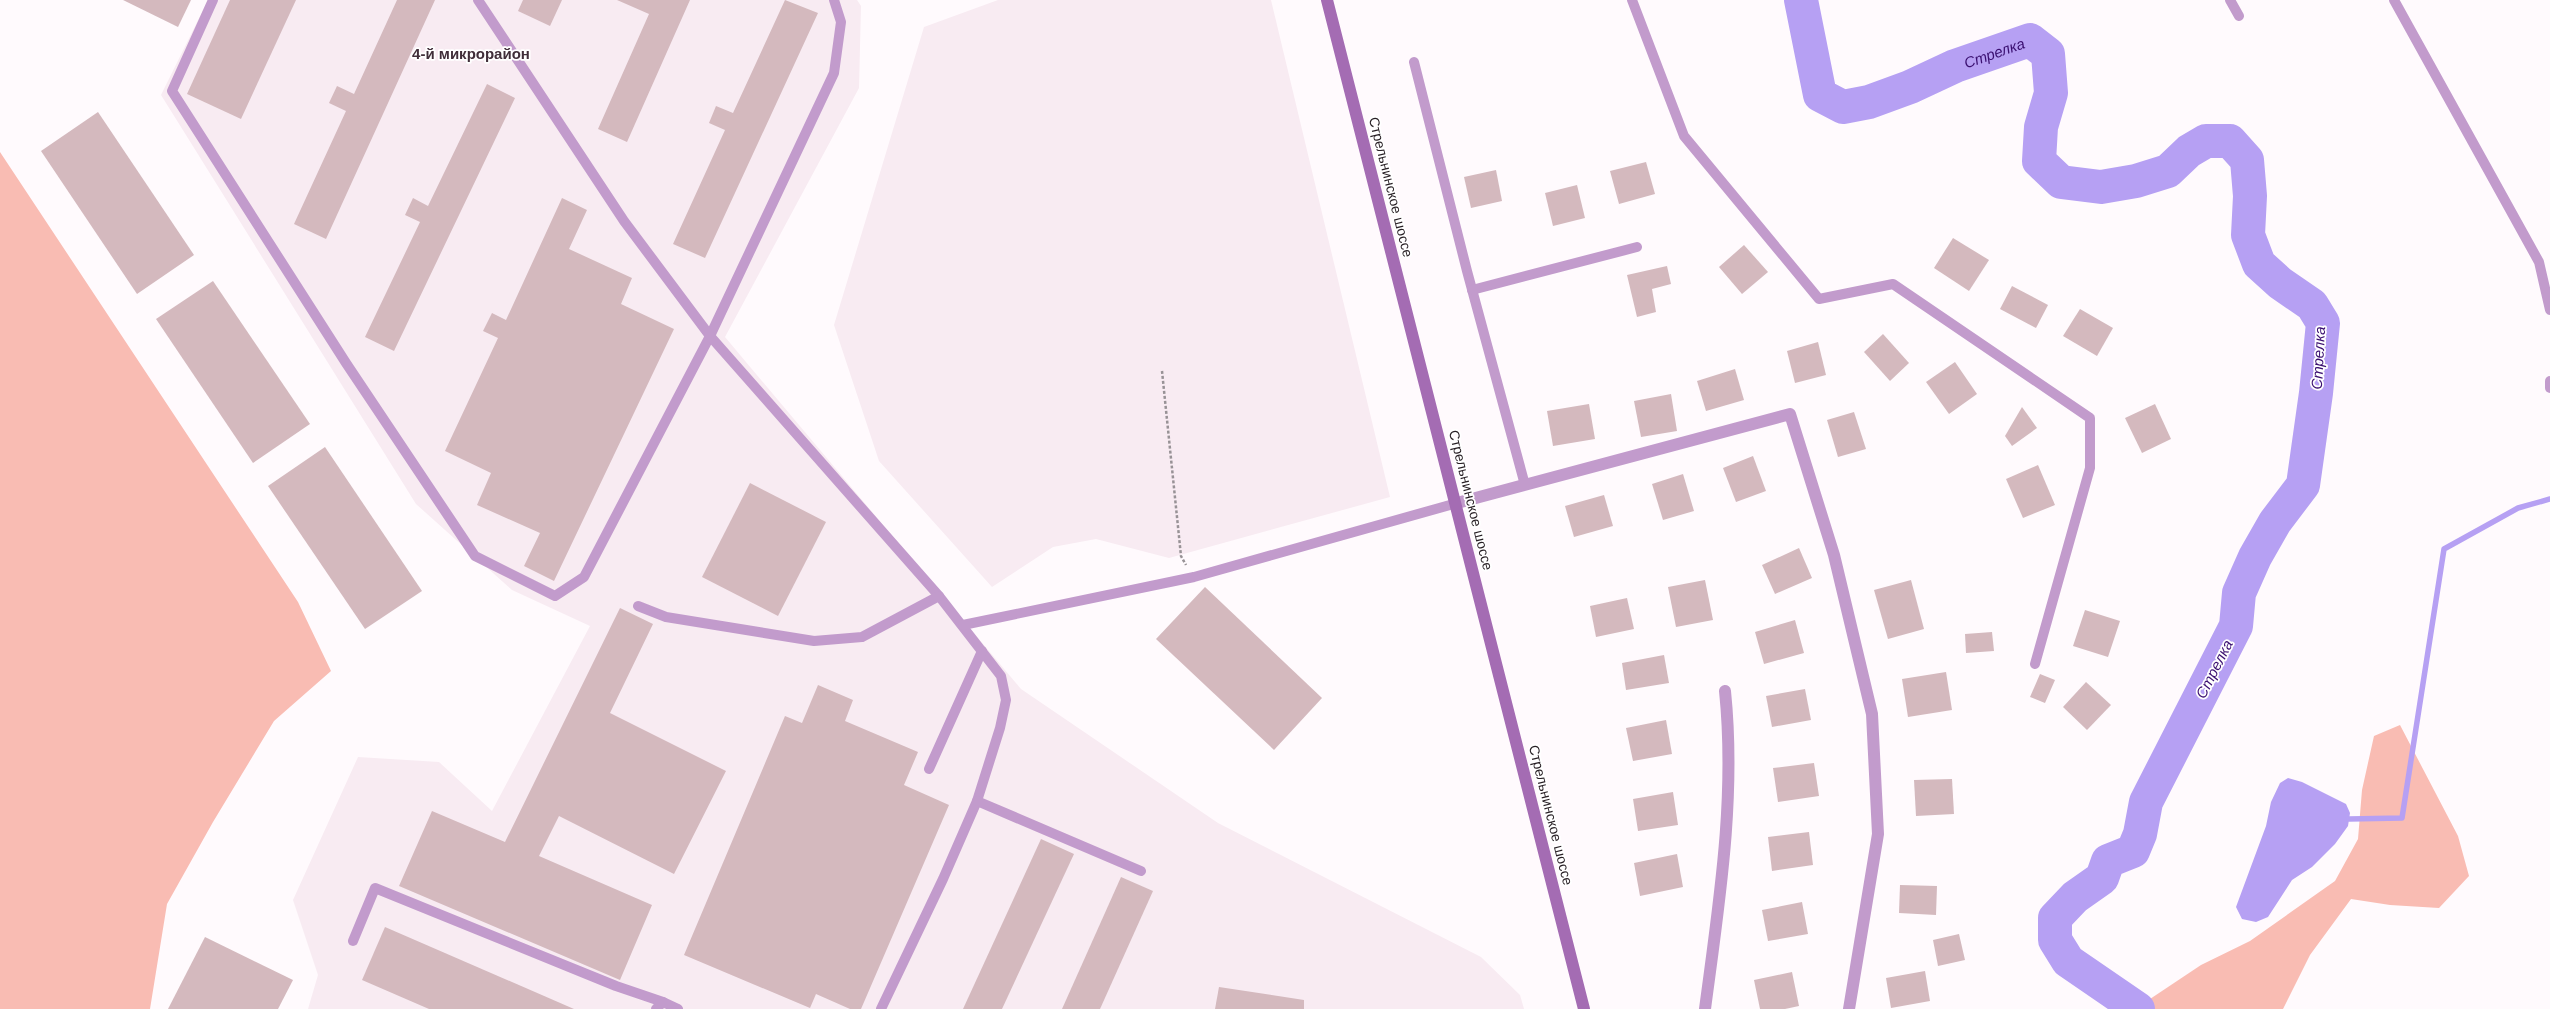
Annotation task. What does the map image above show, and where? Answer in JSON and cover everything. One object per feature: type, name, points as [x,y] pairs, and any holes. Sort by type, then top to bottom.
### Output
[{"type":"main road","name":"Стрельнинское шоссе","points":[[1327,0],[1457,503],[1584,1009]]},
{"type":"street","points":[[1457,503],[1790,414],[1834,556],[1872,714],[1878,834],[1849,1009]]},
{"type":"street","points":[[1705,1009],[1726,849],[1729,729],[1725,691]]},
{"type":"lane","points":[[213,0],[172,91],[346,363],[475,556],[555,596],[584,578],[710,336],[834,73],[841,22],[834,0]]},
{"type":"lane","points":[[478,0],[624,221],[710,336],[939,596],[963,625],[1001,676],[1006,700],[1000,728],[977,801],[943,879],[881,1009]]},
{"type":"lane","points":[[1632,0],[1684,136],[1819,299],[1893,284],[2090,418],[2090,468],[2035,664]]},
{"type":"lane","points":[[2230,0],[2239,16]]},
{"type":"lane","points":[[2394,0],[2539,262],[2550,310]]},
{"type":"lane","points":[[1414,62],[1472,290],[1524,485]]},
{"type":"lane","points":[[1472,290],[1636,247]]},
{"type":"lane","points":[[2550,381],[2550,388]]},
{"type":"lane","points":[[963,625],[1194,577],[1457,503]]},
{"type":"lane","points":[[638,606],[666,616],[814,641],[862,637],[939,596]]},
{"type":"lane","points":[[929,769],[982,651]]},
{"type":"lane","points":[[977,801],[1141,871]]},
{"type":"lane","points":[[353,941],[375,888],[616,986],[660,1006],[678,1009]]},
{"type":"path","points":[[1162,371],[1181,556],[1194,577]]},
{"type":"shaded area","points":[[208,0],[857,0],[861,6],[859,88],[725,337],[1021,689],[1218,823],[1481,957],[1520,995],[1524,1009],[308,1009],[318,975],[293,900],[358,757],[439,762],[492,811],[590,626],[512,590],[416,504],[161,95]]},
{"type":"shaded area","points":[[998,0],[1271,0],[1390,497],[1169,558],[1096,539],[1053,547],[992,587],[879,461],[834,325],[924,27]]},
{"type":"shaded area","points":[[0,152],[298,602],[331,671],[274,721],[213,822],[167,904],[150,1009],[0,1009]]},
{"type":"shaded area","points":[[2400,725],[2458,836],[2469,876],[2439,908],[2390,905],[2351,899],[2310,955],[2283,1009],[2155,1009],[2147,1001],[2201,965],[2250,941],[2335,881],[2358,839],[2362,790],[2374,736]]},
{"type":"shaded area","points":[[2288,778],[2302,782],[2346,804],[2350,813],[2348,826],[2335,844],[2312,867],[2292,880],[2268,917],[2256,922],[2242,919],[2236,907],[2266,826],[2271,802],[2280,783]]},
{"type":"building","points":[[123,0],[191,0],[178,27]]},
{"type":"building","points":[[230,0],[296,0],[241,119],[187,94]]},
{"type":"building","points":[[397,0],[435,0],[326,239],[294,224],[346,111],[329,103],[337,86],[354,94]]},
{"type":"building","points":[[523,0],[562,0],[550,26],[518,11]]},
{"type":"building","points":[[617,0],[690,0],[627,142],[598,129],[649,14]]},
{"type":"building","points":[[785,0],[818,13],[705,258],[673,244],[725,130],[709,123],[716,106],[733,113]]},
{"type":"building","points":[[487,84],[515,98],[394,351],[365,337],[420,222],[405,215],[413,198],[428,206]]},
{"type":"building","points":[[98,112],[194,255],[137,294],[41,151]]},
{"type":"building","points":[[1646,162],[1655,194],[1619,204],[1610,171]]},
{"type":"building","points":[[1496,170],[1502,201],[1471,208],[1464,177]]},
{"type":"building","points":[[1577,185],[1585,218],[1553,226],[1545,193]]},
{"type":"building","points":[[562,198],[587,210],[569,249],[632,278],[621,304],[674,329],[554,581],[524,566],[540,533],[477,505],[491,473],[445,451],[498,338],[483,331],[492,313],[506,320]]},
{"type":"building","points":[[1953,238],[1989,260],[1969,291],[1934,268]]},
{"type":"building","points":[[1744,245],[1768,272],[1742,294],[1719,267]]},
{"type":"building","points":[[1667,266],[1671,284],[1652,289],[1656,312],[1637,317],[1627,275]]},
{"type":"building","points":[[213,281],[310,424],[253,463],[156,319]]},
{"type":"building","points":[[2012,286],[2048,305],[2036,328],[2000,309]]},
{"type":"building","points":[[2080,309],[2113,328],[2097,356],[2063,336]]},
{"type":"building","points":[[1883,334],[1909,363],[1890,381],[1864,352]]},
{"type":"building","points":[[1818,342],[1826,375],[1795,383],[1787,351]]},
{"type":"building","points":[[1955,362],[1977,394],[1949,414],[1926,382]]},
{"type":"building","points":[[1735,369],[1744,400],[1706,411],[1697,381]]},
{"type":"building","points":[[1671,394],[1677,431],[1641,437],[1634,401]]},
{"type":"building","points":[[1589,404],[1595,439],[1553,446],[1547,411]]},
{"type":"building","points":[[2155,404],[2171,439],[2142,453],[2125,418]]},
{"type":"building","points":[[2022,407],[2037,428],[2012,446],[2005,436]]},
{"type":"building","points":[[1854,412],[1866,449],[1838,457],[1827,420]]},
{"type":"building","points":[[325,447],[422,591],[365,629],[268,486]]},
{"type":"building","points":[[1753,456],[1766,491],[1736,502],[1723,468]]},
{"type":"building","points":[[2038,465],[2055,505],[2023,518],[2006,479]]},
{"type":"building","points":[[1683,474],[1694,511],[1663,520],[1652,484]]},
{"type":"building","points":[[750,483],[826,522],[778,616],[702,577]]},
{"type":"building","points":[[1604,495],[1613,526],[1574,537],[1565,506]]},
{"type":"building","points":[[1799,548],[1812,578],[1775,594],[1762,565]]},
{"type":"building","points":[[1705,580],[1713,620],[1676,627],[1668,587]]},
{"type":"building","points":[[1911,580],[1924,629],[1888,639],[1874,590]]},
{"type":"building","points":[[1205,587],[1322,698],[1274,750],[1156,639]]},
{"type":"building","points":[[1627,598],[1634,629],[1596,637],[1590,606]]},
{"type":"building","points":[[620,608],[653,624],[610,713],[726,771],[674,874],[559,816],[539,856],[652,905],[620,980],[399,886],[432,811],[505,842]]},
{"type":"building","points":[[2085,610],[2120,621],[2108,657],[2073,646]]},
{"type":"building","points":[[1795,620],[1804,653],[1764,664],[1755,632]]},
{"type":"building","points":[[1992,632],[1994,651],[1966,653],[1965,634]]},
{"type":"building","points":[[1664,655],[1669,683],[1626,690],[1622,663]]},
{"type":"building","points":[[1946,672],[1952,710],[1908,717],[1902,679]]},
{"type":"building","points":[[2040,674],[2055,680],[2045,703],[2030,697]]},
{"type":"building","points":[[2086,682],[2111,705],[2087,730],[2063,707]]},
{"type":"building","points":[[818,685],[853,700],[845,721],[918,752],[904,785],[949,805],[861,1009],[850,1009],[816,994],[810,1008],[684,955],[785,716],[802,723]]},
{"type":"building","points":[[1805,689],[1811,720],[1772,727],[1766,696]]},
{"type":"building","points":[[1666,720],[1672,754],[1633,761],[1626,728]]},
{"type":"building","points":[[1814,763],[1819,796],[1778,802],[1773,768]]},
{"type":"building","points":[[1952,779],[1954,814],[1916,816],[1914,780]]},
{"type":"building","points":[[1673,792],[1678,825],[1638,831],[1633,799]]},
{"type":"building","points":[[1809,832],[1813,865],[1772,871],[1768,837]]},
{"type":"building","points":[[1041,839],[1074,854],[1002,1009],[963,1009]]},
{"type":"building","points":[[1677,854],[1683,887],[1640,896],[1634,863]]},
{"type":"building","points":[[1121,877],[1153,891],[1100,1009],[1062,1009]]},
{"type":"building","points":[[1900,885],[1937,886],[1936,915],[1899,913]]},
{"type":"building","points":[[1802,902],[1808,934],[1768,941],[1762,910]]},
{"type":"building","points":[[385,927],[574,1009],[429,1009],[362,980]]},
{"type":"building","points":[[1959,934],[1965,960],[1938,966],[1933,940]]},
{"type":"building","points":[[205,937],[293,980],[278,1009],[168,1009]]},
{"type":"building","points":[[1925,971],[1930,1001],[1891,1008],[1886,978]]},
{"type":"building","points":[[1792,972],[1799,1006],[1785,1009],[1760,1009],[1754,980]]},
{"type":"building","points":[[1219,987],[1304,1000],[1304,1009],[1215,1009]]},
{"type":"waterway","name":"Стрелка","points":[[1801,0],[1820,95],[1843,107],[1869,102],[1910,87],[1955,66],[2030,40],[2048,54],[2051,93],[2041,127],[2039,161],[2061,182],[2101,187],[2136,181],[2168,171],[2189,151],[2206,141],[2230,141],[2247,160],[2250,196],[2248,235],[2259,264],[2280,283],[2312,305],[2323,323],[2316,393],[2303,485],[2275,522],[2255,557],[2239,593],[2236,626],[2146,802],[2140,834],[2133,851],[2108,861],[2102,878],[2075,897],[2055,918],[2055,940],[2068,961],[2138,1009]]},
{"type":"waterway","points":[[2349,819],[2402,818],[2444,549],[2518,508],[2550,499]]},
{"type":"district","name":"4-й микрорайон","points":[[471,53]]}]
